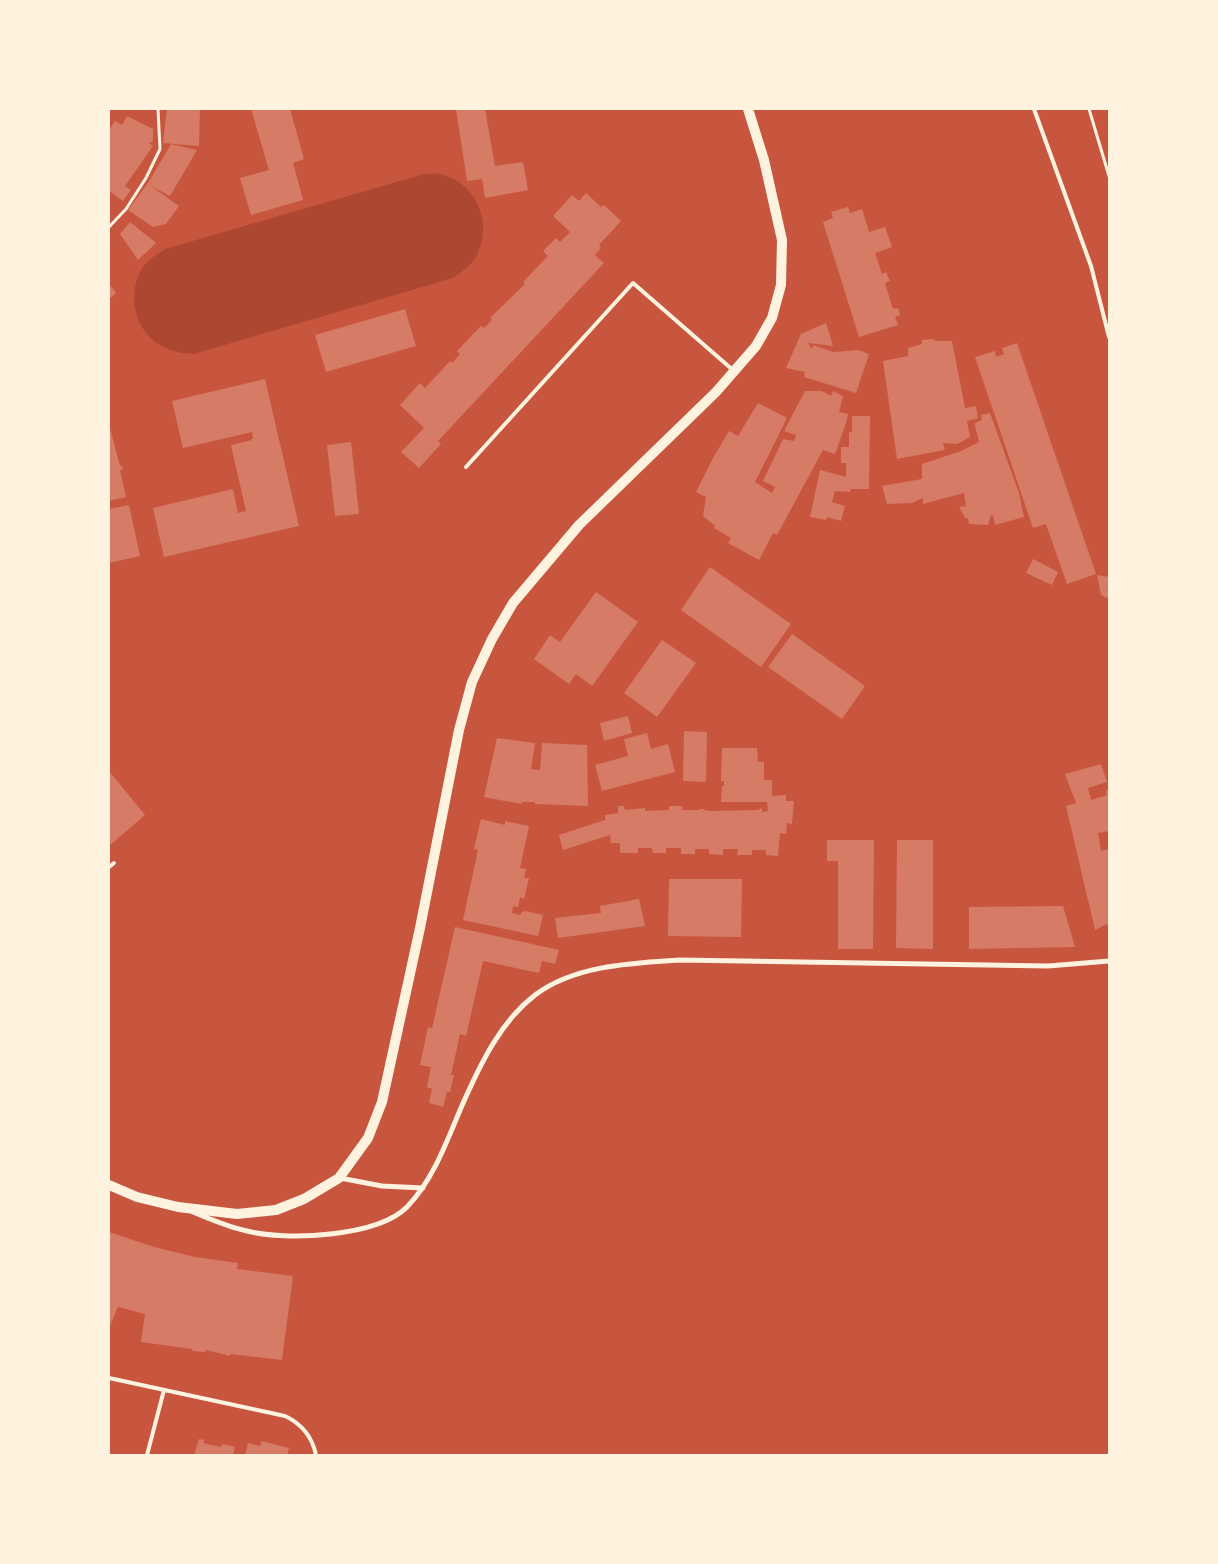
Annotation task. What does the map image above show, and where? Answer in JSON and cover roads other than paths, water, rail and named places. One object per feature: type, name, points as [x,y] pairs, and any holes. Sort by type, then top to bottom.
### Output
[{"type":"main road","points":[[109,1185],[138,1197],[178,1207],[237,1214],[276,1210],[304,1199],[339,1178],[368,1138],[382,1102],[420,928],[459,730],[472,682],[492,639],[513,603],[579,525],[716,392],[756,346],[772,318],[781,285],[782,240],[764,160],[748,109]]},
{"type":"street","points":[[178,1207],[247,1231],[278,1235],[318,1235],[352,1231],[378,1224],[405,1208],[423,1188],[482,1063],[501,1031],[518,1010],[536,994],[559,982],[594,969],[680,960],[1048,966],[1109,961]]},
{"type":"street","points":[[339,1178],[382,1186],[423,1188]]},
{"type":"lane","points":[[1034,109],[1091,266],[1109,337]]},
{"type":"lane","points":[[466,467],[633,283],[734,371]]},
{"type":"lane","points":[[109,867],[114,863]]},
{"type":"lane","points":[[109,1378],[285,1416],[304,1428],[310,1437],[316,1455]]},
{"type":"lane","points":[[147,1455],[164,1390]]}]
